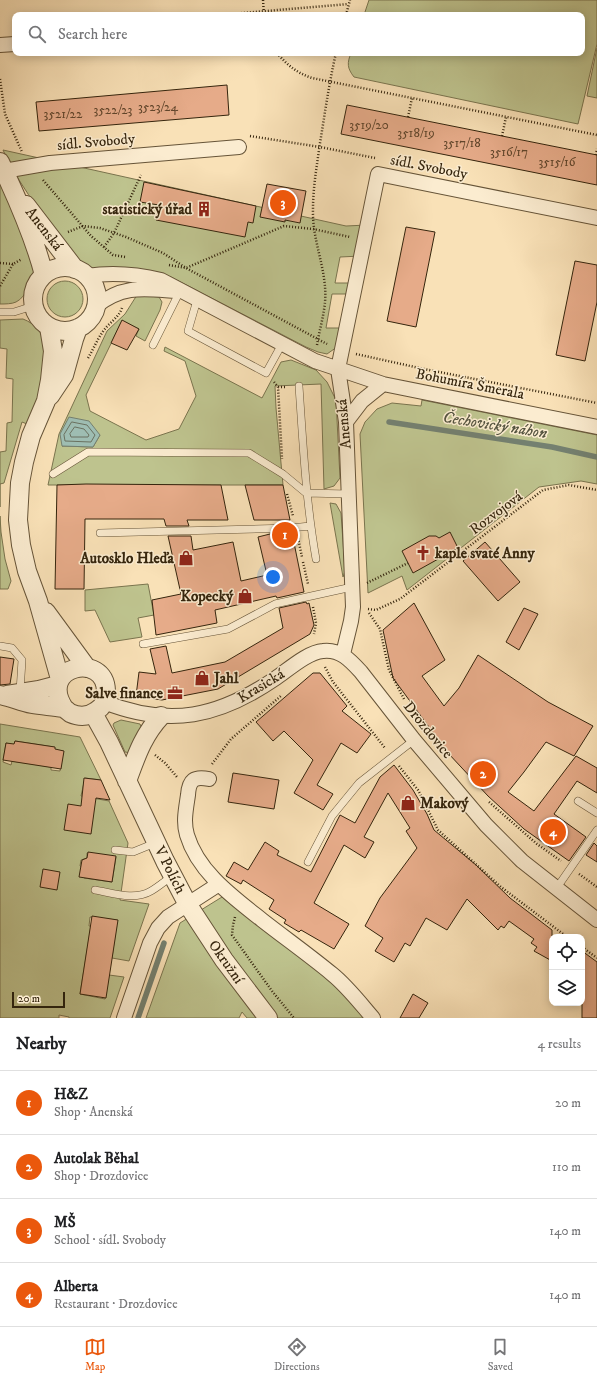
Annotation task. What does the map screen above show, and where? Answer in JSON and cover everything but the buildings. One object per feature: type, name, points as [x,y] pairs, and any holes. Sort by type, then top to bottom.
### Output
[{"type":"street","points":[[0,45],[12,44]]},
{"type":"street","name":"sídl. Svobody","points":[[2,166],[50,163],[241,141]]},
{"type":"street","name":"Anenská","points":[[2,166],[38,251],[44,275]]},
{"type":"street","name":"sídl. Svobody","points":[[338,369],[378,174],[597,218]]},
{"type":"street","name":"Anenská","points":[[13,189],[81,272],[93,283],[96,292],[96,306],[90,319],[78,328]]},
{"type":"street","name":"Anenská","points":[[34,306],[34,290],[38,282],[44,275],[61,267],[81,272],[140,275],[161,280],[315,361],[338,369],[346,422],[348,494],[358,585],[353,614],[343,654]]},
{"type":"street","name":"Anenská","points":[[96,306],[109,297],[125,290],[138,289],[180,291]]},
{"type":"street","points":[[34,306],[38,317],[49,327],[60,331],[78,328],[64,375],[46,401],[34,428],[26,454],[20,483],[18,503],[20,534],[24,558],[38,602],[59,682],[57,694],[59,701],[64,708]]},
{"type":"street","points":[[46,401],[53,359],[49,327]]},
{"type":"street","name":"Bohumíra Šmerala","points":[[338,369],[383,384],[419,392],[597,426]]},
{"type":"street","points":[[346,422],[362,401],[383,384]]},
{"type":"street","points":[[38,602],[87,668]]},
{"type":"street","name":"Krasická","points":[[8,695],[23,702],[64,708],[75,715],[82,716],[99,708],[161,716],[191,715],[214,710],[231,704],[258,690],[308,656],[317,652],[333,651],[343,654]]},
{"type":"street","name":"Drozdovice","points":[[343,654],[361,672],[414,740],[486,825],[522,861],[597,920]]},
{"type":"street","points":[[8,695],[59,682],[67,672],[72,669],[87,668],[99,674],[106,686],[107,692],[99,708]]},
{"type":"street","name":"V Polích","points":[[99,708],[104,730],[127,781],[172,876],[188,905],[168,917],[158,928],[150,943],[124,1018]]},
{"type":"street","points":[[127,781],[149,729],[161,716]]},
{"type":"street","points":[[206,778],[193,780],[189,788],[185,821],[187,835],[194,851],[204,866],[219,884],[237,900],[333,974],[373,1018]]},
{"type":"street","points":[[188,905],[219,884]]},
{"type":"street","name":"Okružní","points":[[188,905],[224,960],[268,1018]]},
{"type":"lane","points":[[153,345],[180,291]]},
{"type":"lane","points":[[197,300],[188,331],[266,373],[282,344]]},
{"type":"lane","points":[[0,312],[14,312],[34,306]]},
{"type":"lane","points":[[300,386],[306,493],[316,560]]},
{"type":"lane","points":[[53,474],[88,452],[249,453],[283,474],[306,493],[348,494]]},
{"type":"lane","points":[[100,533],[295,528],[310,526]]},
{"type":"lane","points":[[143,644],[228,629],[275,604],[358,585]]},
{"type":"lane","points":[[0,646],[12,648],[22,660],[8,695]]},
{"type":"lane","points":[[308,862],[332,816],[359,784],[414,740]]},
{"type":"lane","points":[[578,801],[597,813]]},
{"type":"lane","points":[[556,889],[597,830]]},
{"type":"lane","points":[[115,850],[133,852],[156,843]]},
{"type":"lane","points":[[95,890],[128,896],[140,896],[151,891],[172,876]]},
{"type":"path","points":[[263,0],[263,12]]},
{"type":"path","points":[[347,12],[350,0]]},
{"type":"path","points":[[272,12],[348,4]]},
{"type":"path","points":[[280,56],[290,67],[300,74],[312,78],[597,135]]},
{"type":"path","points":[[318,339],[324,306],[325,290],[321,258],[313,229],[313,209],[329,81],[335,56]]},
{"type":"path","points":[[408,117],[412,98]]},
{"type":"path","points":[[502,136],[506,117]]},
{"type":"path","points":[[241,141],[259,136],[381,160]]},
{"type":"path","points":[[596,155],[597,149]]},
{"type":"path","points":[[23,155],[27,153]]},
{"type":"path","points":[[104,247],[114,233],[141,176]]},
{"type":"path","points":[[127,207],[157,213]]},
{"type":"path","points":[[83,226],[91,236],[113,255]]},
{"type":"path","points":[[64,234],[83,226],[100,228],[163,253],[186,268],[318,339],[342,350],[424,369],[597,403]]},
{"type":"path","points":[[186,268],[284,226],[313,229],[364,240]]},
{"type":"path","points":[[0,263],[13,264],[0,286]]},
{"type":"path","points":[[419,392],[424,369]]},
{"type":"path","points":[[266,373],[278,387],[283,474],[316,623],[314,634]]},
{"type":"path","name":"Rozvojová","points":[[408,705],[389,670],[380,629],[366,609],[376,610],[400,599],[543,490],[570,485],[597,490]]},
{"type":"path","points":[[358,585],[408,563]]},
{"type":"path","points":[[317,652],[333,682],[418,790],[438,830],[501,886],[563,934]]},
{"type":"path","points":[[319,669],[325,667]]},
{"type":"path","points":[[206,778],[206,772],[231,739],[284,693]]},
{"type":"path","points":[[150,752],[161,759],[178,778]]},
{"type":"path","points":[[487,800],[537,844],[597,887]]},
{"type":"path","points":[[232,935],[272,992],[294,1018]]},
{"type":"path","points":[[585,950],[597,958]]},
{"type":"green space","points":[[369,0],[597,0],[597,44],[578,124],[354,77],[350,71],[348,63],[350,56],[585,56],[585,12],[365,12]]},
{"type":"green space","points":[[597,48],[597,98],[587,96]]},
{"type":"green space","points":[[3,150],[346,226],[367,225],[361,256],[340,257],[335,283],[355,283],[353,294],[332,294],[326,328],[346,328],[337,347],[327,354],[306,347],[171,277],[150,271],[91,269],[80,262],[38,208],[19,180]]},
{"type":"green space","points":[[0,184],[23,223],[36,268],[28,287],[20,300],[6,304],[0,304]]},
{"type":"green space","points":[[69,281],[78,286],[82,292],[82,306],[78,312],[69,317],[61,317],[52,312],[48,306],[47,295],[52,286],[58,282]]},
{"type":"green space","points":[[137,295],[159,297],[162,302],[160,310],[145,341],[136,336],[139,329],[122,321],[86,395],[90,411],[146,440],[179,429],[196,396],[185,361],[164,351],[165,347],[262,398],[281,362],[291,360],[316,370],[327,382],[336,400],[340,478],[334,486],[324,489],[321,384],[275,386],[283,485],[48,485],[59,434],[107,331],[125,314]],"holes":[[[100,435],[93,447],[62,446]]]},
{"type":"green space","points":[[23,319],[32,323],[38,329],[46,345],[39,394],[27,424],[22,422],[4,483],[0,484],[0,452],[6,451],[7,423],[12,422],[13,379],[6,378],[7,349],[0,348],[0,320]]},
{"type":"green space","points":[[422,400],[597,435],[597,484],[581,481],[539,487],[407,590],[402,576],[368,593],[360,434],[365,422],[377,409],[392,403],[421,406]]},
{"type":"green space","points":[[330,503],[336,504],[341,513],[345,571],[343,577]]},
{"type":"green space","points":[[0,516],[5,559],[11,581],[8,589],[0,589]]},
{"type":"green space","points":[[148,584],[154,615],[138,618],[142,637],[110,642],[95,610],[85,611],[85,590]]},
{"type":"green space","points":[[121,720],[140,724],[142,729],[131,753],[125,752],[113,725]]},
{"type":"green space","points":[[0,724],[80,737],[101,780],[85,778],[81,796],[109,801],[128,843],[120,900],[149,904],[129,961],[112,958],[117,920],[90,917],[89,926],[91,926],[80,994],[105,999],[109,975],[124,977],[110,1018],[69,1018],[59,1015],[59,1018],[0,1018]],"holes":[[[15,741],[54,747],[54,750],[63,751],[60,771],[51,770],[51,767],[12,761],[11,765],[3,762],[6,743],[14,745]],[[87,853],[116,857],[112,882],[84,878],[85,869],[80,866],[81,860],[87,858]]]},
{"type":"green space","points":[[222,897],[335,984],[366,1018],[247,1018],[242,1012],[239,1018],[146,1018],[180,923]]},
{"type":"water","points":[[69,417],[89,421],[100,435],[93,447],[62,446],[60,434]]},
{"type":"waterway","name":"Čechovický náhon","points":[[389,422],[552,447],[597,457]]},
{"type":"waterway","points":[[138,1018],[164,943]]},
{"type":"place","name":"MŠ","points":[[283,203]]},
{"type":"place","name":"statistický úřad","points":[[204,209]]},
{"type":"place","name":"H&Z","points":[[285,535]]},
{"type":"place","name":"kaple svaté Anny","points":[[423,553]]},
{"type":"place","name":"Autosklo Hleďa","points":[[186,558]]},
{"type":"place","name":"Kopecký","points":[[245,596]]},
{"type":"place","name":"Jahl","points":[[202,678]]},
{"type":"place","name":"Salve finance","points":[[175,693]]},
{"type":"place","name":"Autolak Běhal","points":[[483,774]]},
{"type":"place","name":"Makový","points":[[408,803]]},
{"type":"place","name":"Alberta","points":[[553,832]]}]
